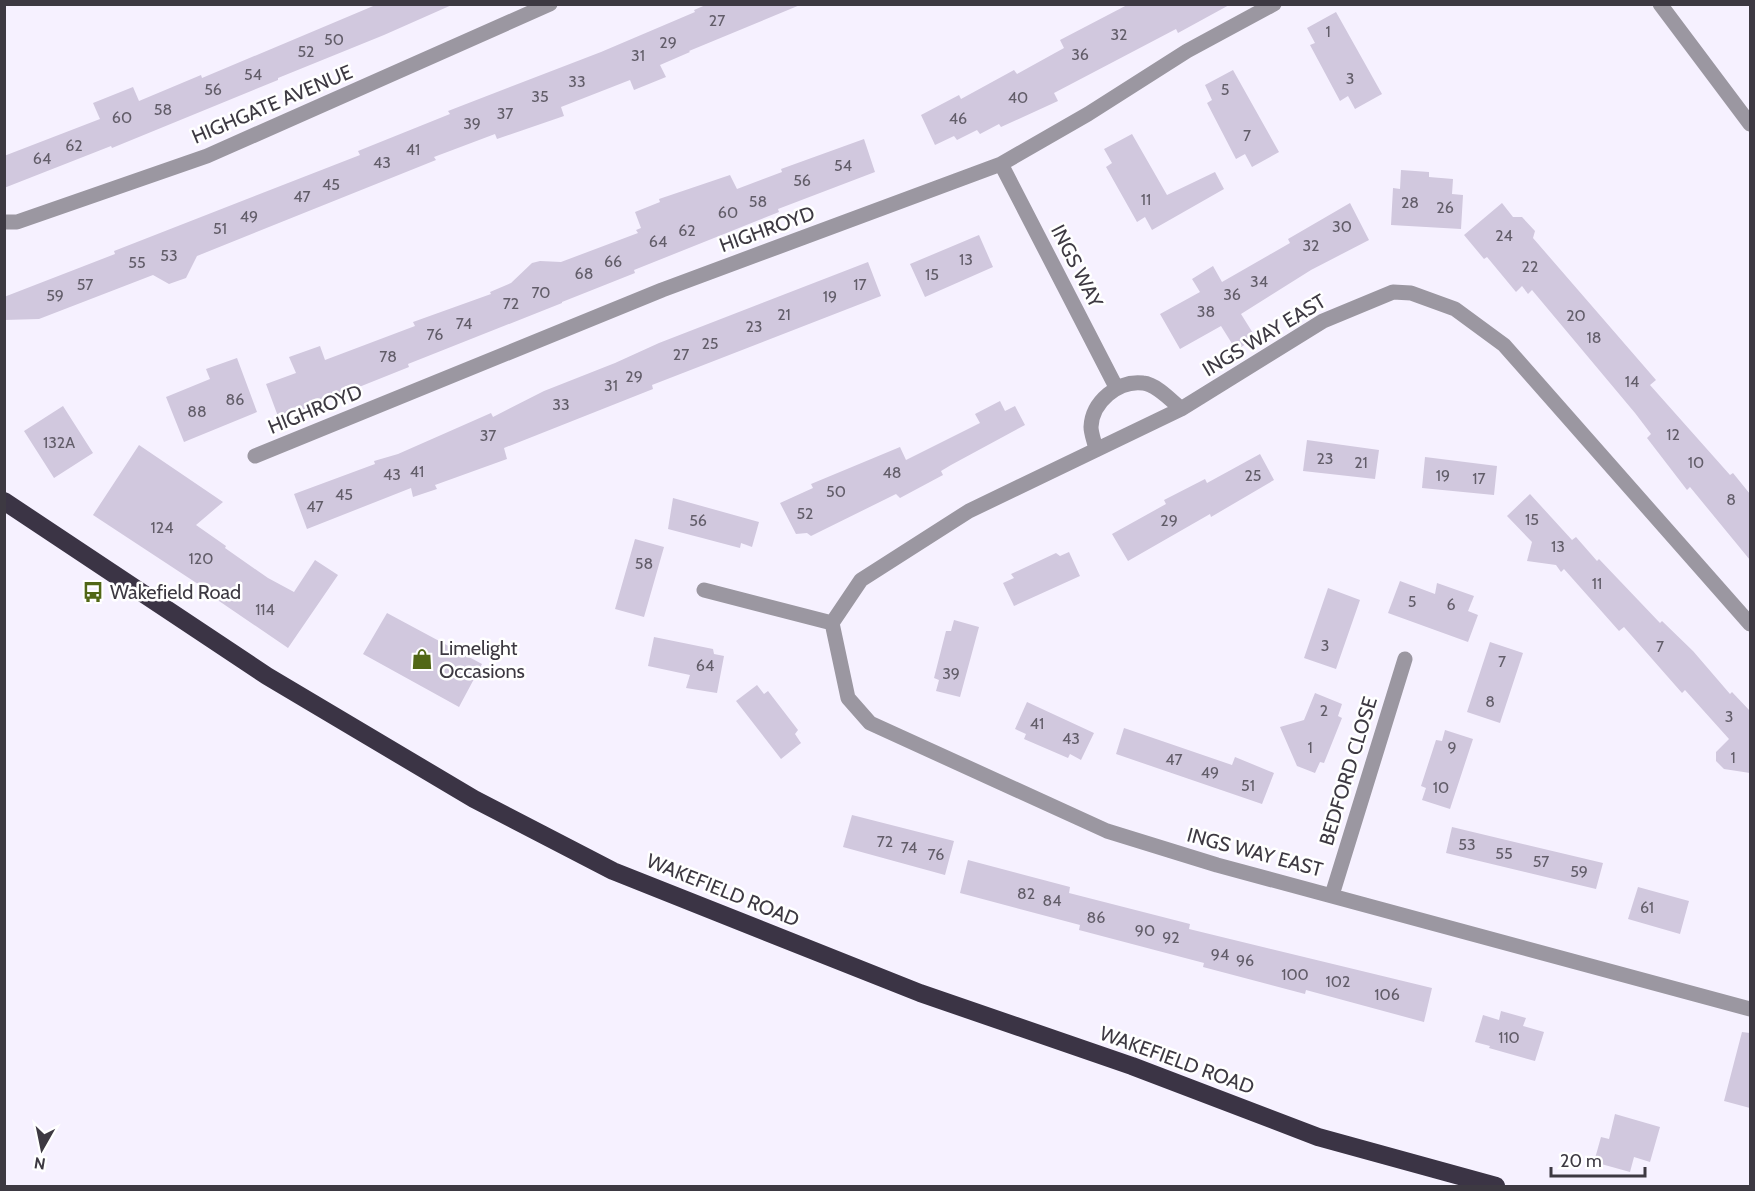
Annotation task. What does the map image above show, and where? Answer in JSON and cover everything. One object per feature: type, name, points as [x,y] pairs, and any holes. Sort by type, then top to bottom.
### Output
[{"type":"highway","name":"WAKEFIELD ROAD","points":[[4,501],[276,682],[474,799],[613,871],[921,993],[1132,1066],[1318,1137],[1492,1186]]},
{"type":"street","name":"HIGHGATE AVENUE","points":[[4,222],[17,222],[207,156],[550,4]]},
{"type":"street","name":"HIGHROYD","points":[[255,456],[662,290],[1001,164],[1088,114],[1187,51],[1274,4]]},
{"type":"street","points":[[1660,4],[1750,124]]},
{"type":"street","name":"INGS WAY","points":[[1001,164],[1116,387]]},
{"type":"street","name":"INGS WAY EAST","points":[[1750,624],[1504,345],[1455,309],[1411,292],[1393,292],[1323,321],[1182,408],[969,511],[861,580],[832,623],[848,698],[870,723],[1107,831],[1217,865],[1750,1009]]},
{"type":"street","points":[[1096,450],[1091,427],[1099,403],[1116,387],[1143,383],[1162,393],[1182,408]]},
{"type":"street","points":[[704,590],[832,623]]},
{"type":"street","name":"BEDFORD CLOSE","points":[[1332,895],[1405,659]]},
{"type":"building","points":[[378,4],[454,4],[112,148],[111,146],[4,188],[4,156],[100,119],[93,103],[133,87],[139,101],[201,75],[202,78]]},
{"type":"building","points":[[708,4],[800,5],[660,65],[666,77],[634,90],[630,80],[561,107],[564,116],[497,139],[495,134],[434,157],[436,160],[197,256],[186,278],[169,284],[153,275],[39,319],[4,320],[4,297],[115,254],[114,251],[360,155],[358,151],[450,114],[448,111],[601,52],[695,12],[694,10]]},
{"type":"building","points":[[1129,4],[1231,4],[1178,33],[1176,29],[1054,93],[1058,101],[1001,127],[999,124],[980,134],[977,130],[957,140],[954,136],[935,145],[921,115],[959,95],[961,99],[1014,70],[1017,74],[1064,48],[1060,40]]},
{"type":"building","points":[[1336,12],[1382,94],[1355,109],[1348,96],[1340,101],[1310,45],[1315,43],[1307,28]]},
{"type":"building","points":[[1233,70],[1279,152],[1252,167],[1245,154],[1236,159],[1207,103],[1212,100],[1205,85]]},
{"type":"building","points":[[1132,134],[1167,195],[1215,172],[1224,189],[1152,230],[1145,217],[1137,222],[1106,167],[1112,163],[1104,149]]},
{"type":"building","points":[[864,139],[875,172],[778,209],[779,212],[634,270],[635,273],[408,364],[409,367],[279,419],[266,384],[296,373],[289,357],[320,346],[325,360],[415,326],[413,322],[491,294],[490,292],[511,283],[532,263],[561,262],[638,233],[636,230],[641,228],[635,212],[660,202],[659,199],[730,175],[737,189],[782,172],[781,169]]},
{"type":"building","points":[[1401,170],[1429,172],[1429,177],[1453,179],[1452,194],[1463,195],[1461,229],[1391,225],[1393,188],[1400,189]]},
{"type":"building","points":[[1350,203],[1369,240],[1311,270],[1241,314],[1256,338],[1236,350],[1221,326],[1180,349],[1160,314],[1200,292],[1192,279],[1213,266],[1222,282],[1290,243],[1288,239]]},
{"type":"building","points":[[1502,203],[1513,217],[1522,217],[1535,231],[1533,238],[1656,380],[1650,385],[1730,475],[1733,473],[1750,494],[1750,560],[1690,487],[1687,490],[1647,438],[1651,434],[1635,413],[1532,290],[1528,294],[1522,286],[1516,292],[1487,257],[1484,259],[1464,235]]},
{"type":"building","points":[[979,235],[993,267],[925,297],[910,264]]},
{"type":"building","points":[[868,262],[881,296],[652,385],[653,389],[504,448],[507,459],[435,485],[437,489],[413,497],[411,488],[307,529],[294,494],[375,464],[374,461],[398,454],[491,413],[493,417],[544,391],[659,343]]},
{"type":"building","points":[[237,358],[257,412],[184,442],[166,397],[210,379],[206,369]]},
{"type":"building","points":[[1000,401],[1005,411],[1015,406],[1025,425],[951,465],[941,471],[943,475],[900,498],[896,494],[811,536],[807,533],[796,534],[780,503],[813,488],[811,484],[900,447],[906,460],[980,423],[975,414]]},
{"type":"building","points":[[63,406],[93,453],[54,478],[24,431]]},
{"type":"building","points":[[1307,440],[1379,450],[1375,479],[1303,471]]},
{"type":"building","points":[[139,445],[223,502],[196,525],[268,578],[294,592],[315,560],[338,575],[288,648],[200,588],[201,586],[93,515]]},
{"type":"building","points":[[1260,454],[1274,480],[1128,561],[1112,534],[1166,504],[1164,500],[1205,479],[1207,483]]},
{"type":"building","points":[[1425,457],[1497,466],[1494,495],[1422,488]]},
{"type":"building","points":[[1530,494],[1572,540],[1576,537],[1597,561],[1599,559],[1660,623],[1662,621],[1693,651],[1730,694],[1732,692],[1750,711],[1750,773],[1724,769],[1716,761],[1716,752],[1729,739],[1685,690],[1682,693],[1624,627],[1619,631],[1564,569],[1561,572],[1556,565],[1527,561],[1532,542],[1507,516]]},
{"type":"building","points":[[673,498],[759,522],[752,547],[741,543],[740,548],[668,529]]},
{"type":"building","points":[[635,539],[664,547],[644,617],[615,609]]},
{"type":"building","points":[[1069,552],[1080,576],[1014,606],[1003,583],[1014,578],[1011,574],[1056,553],[1060,556]]},
{"type":"building","points":[[1400,581],[1435,594],[1437,583],[1474,596],[1468,611],[1478,615],[1468,642],[1388,613]]},
{"type":"building","points":[[1328,588],[1360,600],[1336,669],[1304,658]]},
{"type":"building","name":"Limelight Occasions","points":[[387,613],[482,664],[459,707],[363,654]]},
{"type":"building","points":[[954,620],[979,627],[960,697],[936,691],[939,680],[934,678],[946,631],[951,631]]},
{"type":"building","points":[[654,637],[713,649],[714,654],[724,656],[717,693],[686,688],[690,675],[648,666]]},
{"type":"building","points":[[1490,642],[1523,653],[1500,723],[1467,712]]},
{"type":"building","points":[[757,685],[764,694],[768,691],[798,730],[795,734],[801,743],[781,759],[736,701]]},
{"type":"building","points":[[1315,693],[1342,704],[1338,716],[1342,718],[1324,763],[1320,762],[1315,773],[1297,766],[1280,727],[1304,720]]},
{"type":"building","points":[[1027,702],[1094,733],[1081,760],[1070,754],[1068,758],[1024,739],[1026,734],[1015,729]]},
{"type":"building","points":[[1124,728],[1232,765],[1235,757],[1274,773],[1262,804],[1116,754]]},
{"type":"building","points":[[1445,730],[1473,739],[1450,809],[1422,800],[1426,788],[1421,786],[1436,740],[1442,741]]},
{"type":"building","points":[[852,815],[954,841],[945,875],[843,847]]},
{"type":"building","points":[[1452,827],[1603,863],[1596,889],[1446,853]]},
{"type":"building","points":[[968,860],[1070,887],[1069,893],[1190,924],[1189,929],[1432,988],[1424,1022],[1306,990],[1305,994],[1203,967],[1204,963],[1079,930],[1080,925],[960,893]]},
{"type":"building","points":[[1638,887],[1689,901],[1680,934],[1628,919]]},
{"type":"building","points":[[1501,1011],[1526,1018],[1523,1026],[1544,1032],[1535,1061],[1475,1042],[1483,1015],[1499,1020]]},
{"type":"building","points":[[1742,1032],[1750,1033],[1750,1108],[1724,1101]]},
{"type":"building","points":[[1615,1114],[1660,1127],[1650,1162],[1634,1157],[1630,1172],[1594,1162],[1601,1137],[1609,1139]]},
{"type":"place","name":"Wakefield Road","points":[[93,592]]},
{"type":"place","name":"Limelight Occasions","points":[[422,659]]}]
